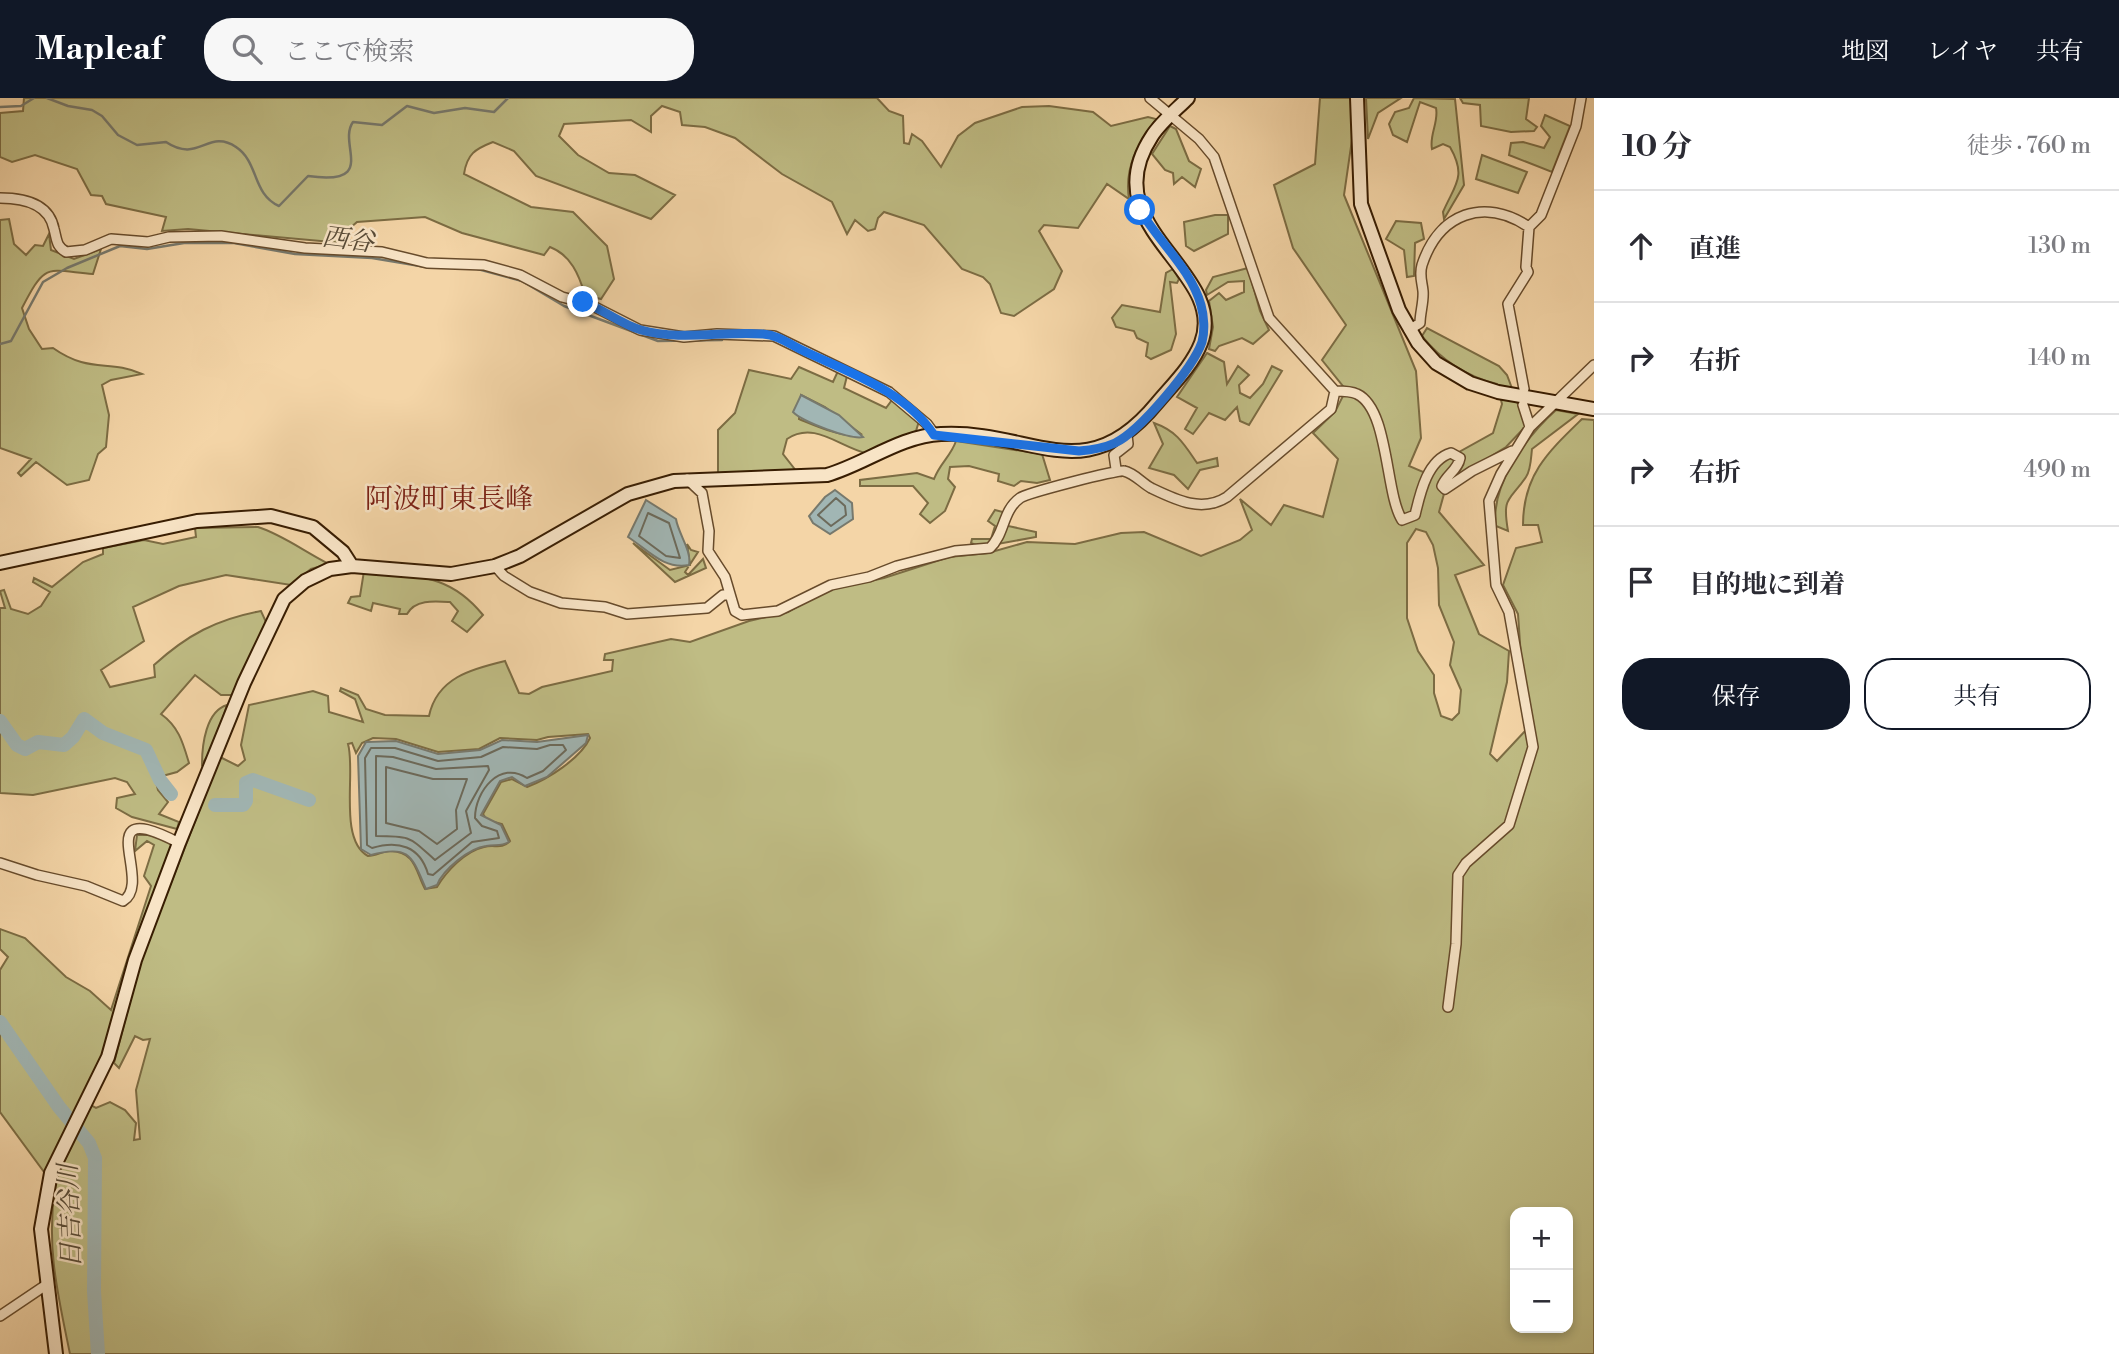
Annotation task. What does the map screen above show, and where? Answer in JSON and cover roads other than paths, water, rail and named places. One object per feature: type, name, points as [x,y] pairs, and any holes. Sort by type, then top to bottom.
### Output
[{"type":"street","points":[[1150,98],[1214,157],[1269,318],[1335,391],[1354,392],[1371,408],[1392,481],[1395,510],[1402,520],[1415,515],[1425,482],[1439,457],[1451,453],[1460,458],[1459,464],[1444,480],[1442,486],[1446,489],[1472,471],[1517,448]]},
{"type":"street","points":[[56,1354],[41,1229],[51,1173],[62,1146],[89,1099],[108,1058],[135,960],[179,843],[244,682],[285,599],[305,581],[330,569],[352,566],[451,574],[495,566],[520,556],[628,494],[687,480],[827,475],[850,468],[915,438],[934,435],[1079,451],[1115,443],[1127,435],[1193,360],[1202,341],[1202,314],[1194,289],[1145,219],[1137,199],[1138,174],[1144,151],[1157,128],[1188,98]]},
{"type":"street","points":[[1357,98],[1360,204],[1387,280],[1409,330],[1436,363],[1470,383],[1498,392],[1594,410]]},
{"type":"street","points":[[1524,389],[1508,304],[1528,272],[1525,267],[1529,227],[1541,215],[1576,126],[1581,98]]},
{"type":"street","points":[[0,198],[22,198],[36,204],[52,222],[56,243],[66,253],[85,250],[111,239],[148,242],[169,237],[221,236],[305,248],[382,252],[427,263],[464,262],[509,271],[562,297],[589,304],[640,330],[684,337],[717,334],[774,336],[889,392],[927,424],[934,435]]},
{"type":"street","points":[[1409,330],[1420,323],[1423,291],[1419,279],[1422,263],[1440,232],[1469,212],[1482,210],[1498,213],[1529,227]]},
{"type":"street","points":[[1448,1007],[1456,944],[1458,875],[1466,863],[1509,825],[1533,747],[1509,612],[1496,585],[1489,501],[1530,427],[1594,365]]},
{"type":"street","points":[[687,480],[702,493],[709,531],[708,551],[725,577],[735,611],[743,615],[778,611],[831,585],[869,578],[897,566],[955,551],[983,551],[994,544],[1011,506],[1022,496],[1040,489],[1092,479],[1116,469],[1126,471],[1150,487],[1198,507],[1214,505],[1322,418],[1331,409],[1335,391]]},
{"type":"street","points":[[1523,404],[1530,427]]},
{"type":"street","points":[[1116,469],[1114,455],[1128,444],[1127,435]]},
{"type":"street","points":[[0,563],[197,521],[271,516],[313,527],[343,552],[352,566]]},
{"type":"street","points":[[495,566],[503,576],[551,599],[627,614],[707,608],[723,596],[730,595]]},
{"type":"street","points":[[0,863],[86,886],[123,901],[130,897],[134,887],[127,840],[132,831],[137,828],[156,831],[179,843]]},
{"type":"street","points":[[0,1316],[46,1285]]},
{"type":"water","points":[[801,395],[839,415],[863,437],[838,433],[798,416],[793,412]]},
{"type":"water","points":[[835,490],[852,503],[853,519],[830,534],[813,523],[809,516],[825,497]]},
{"type":"water","points":[[646,500],[676,519],[689,554],[689,565],[664,562],[628,537]]},
{"type":"water","points":[[588,735],[586,743],[547,777],[525,786],[512,777],[500,781],[481,815],[501,825],[509,842],[479,848],[465,855],[437,885],[426,889],[413,861],[402,852],[371,855],[361,849],[358,756],[366,742],[396,741],[438,754],[480,750],[502,740],[537,742]]},
{"type":"waterway","points":[[0,107],[21,106],[34,98]]},
{"type":"waterway","points":[[47,98],[68,106],[92,110],[102,116],[118,135],[137,145],[166,142],[177,148],[187,149],[218,141],[226,142],[243,153],[264,194],[279,206],[308,176],[343,175],[349,169],[349,131],[353,122],[382,125],[407,106],[434,113],[465,108],[494,112],[508,98]]},
{"type":"waterway","name":"西谷","points":[[0,344],[11,341],[43,282],[67,268],[120,246],[147,249],[184,243],[234,243],[295,254],[372,258],[426,267]]},
{"type":"waterway","name":"西谷","points":[[474,268],[522,281],[564,306],[658,341],[722,340]]},
{"type":"waterway","points":[[0,721],[17,745],[25,749],[38,742],[64,745],[73,737],[84,719],[103,733],[146,750],[160,780],[171,794]]},
{"type":"waterway","points":[[215,805],[243,805],[246,801],[246,783],[253,780],[309,800]]},
{"type":"waterway","name":"日吉谷川","points":[[0,1022],[59,1107],[89,1143],[95,1158],[94,1291],[98,1354]]},
{"type":"district","name":"阿波町東長峰","points":[[449,499]]}]
